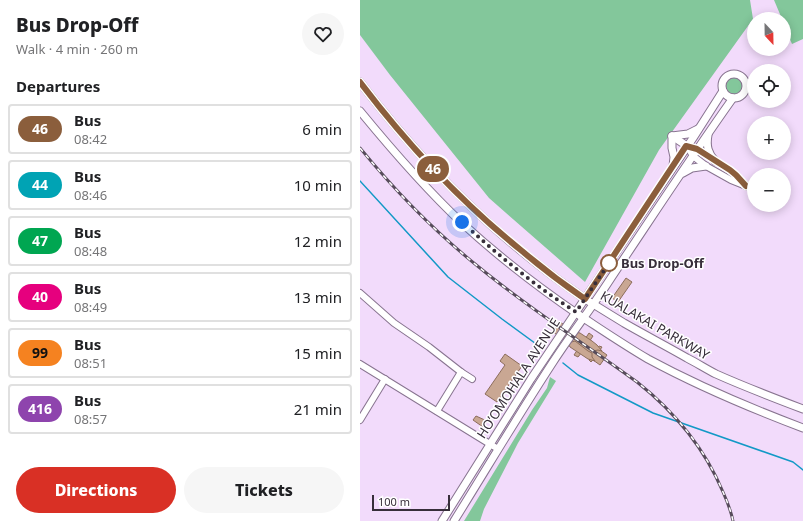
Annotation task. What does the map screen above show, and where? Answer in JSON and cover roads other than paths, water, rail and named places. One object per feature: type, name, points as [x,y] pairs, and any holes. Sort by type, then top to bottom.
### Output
[{"type":"main road","name":"HO’OMOHALA AVENUE","points":[[442,521],[531,379],[723,91],[722,83],[726,77],[733,74],[741,75],[746,81],[746,89],[744,93],[741,96],[733,98],[697,149],[554,362],[454,521]]},
{"type":"main road","name":"KUALAKAI PARKWAY","points":[[360,82],[398,129],[459,195],[520,250],[585,299],[652,339],[715,373],[776,400],[803,409]]},
{"type":"main road","points":[[723,91],[729,97],[733,98]]},
{"type":"main road","points":[[360,111],[417,178],[483,242],[517,270],[583,318],[626,346],[680,375],[741,404],[803,428]]},
{"type":"main road","points":[[672,136],[688,134],[699,128]]},
{"type":"main road","points":[[708,133],[707,148],[715,161]]},
{"type":"main road","points":[[672,136],[686,146]]},
{"type":"main road","points":[[672,136],[674,157],[673,167]]},
{"type":"main road","points":[[680,176],[692,168],[706,166]]},
{"type":"street","points":[[686,146],[697,149],[736,175],[746,186],[731,180],[706,166],[693,156],[686,146]]},
{"type":"street","points":[[360,293],[394,323],[429,347],[461,372],[472,378]]},
{"type":"street","points":[[360,364],[498,449]]},
{"type":"street","points":[[437,411],[461,372]]},
{"type":"street","points":[[360,420],[385,379]]},
{"type":"waterway","points":[[360,181],[448,277],[543,349]]},
{"type":"waterway","points":[[563,363],[578,375],[653,413],[793,462],[803,470]]},
{"type":"railway","points":[[360,148],[417,211],[464,255],[518,298],[651,393],[687,431],[707,460],[724,495],[733,521]]},
{"type":"place","name":"Bus Drop-Off","points":[[609,263]]}]
